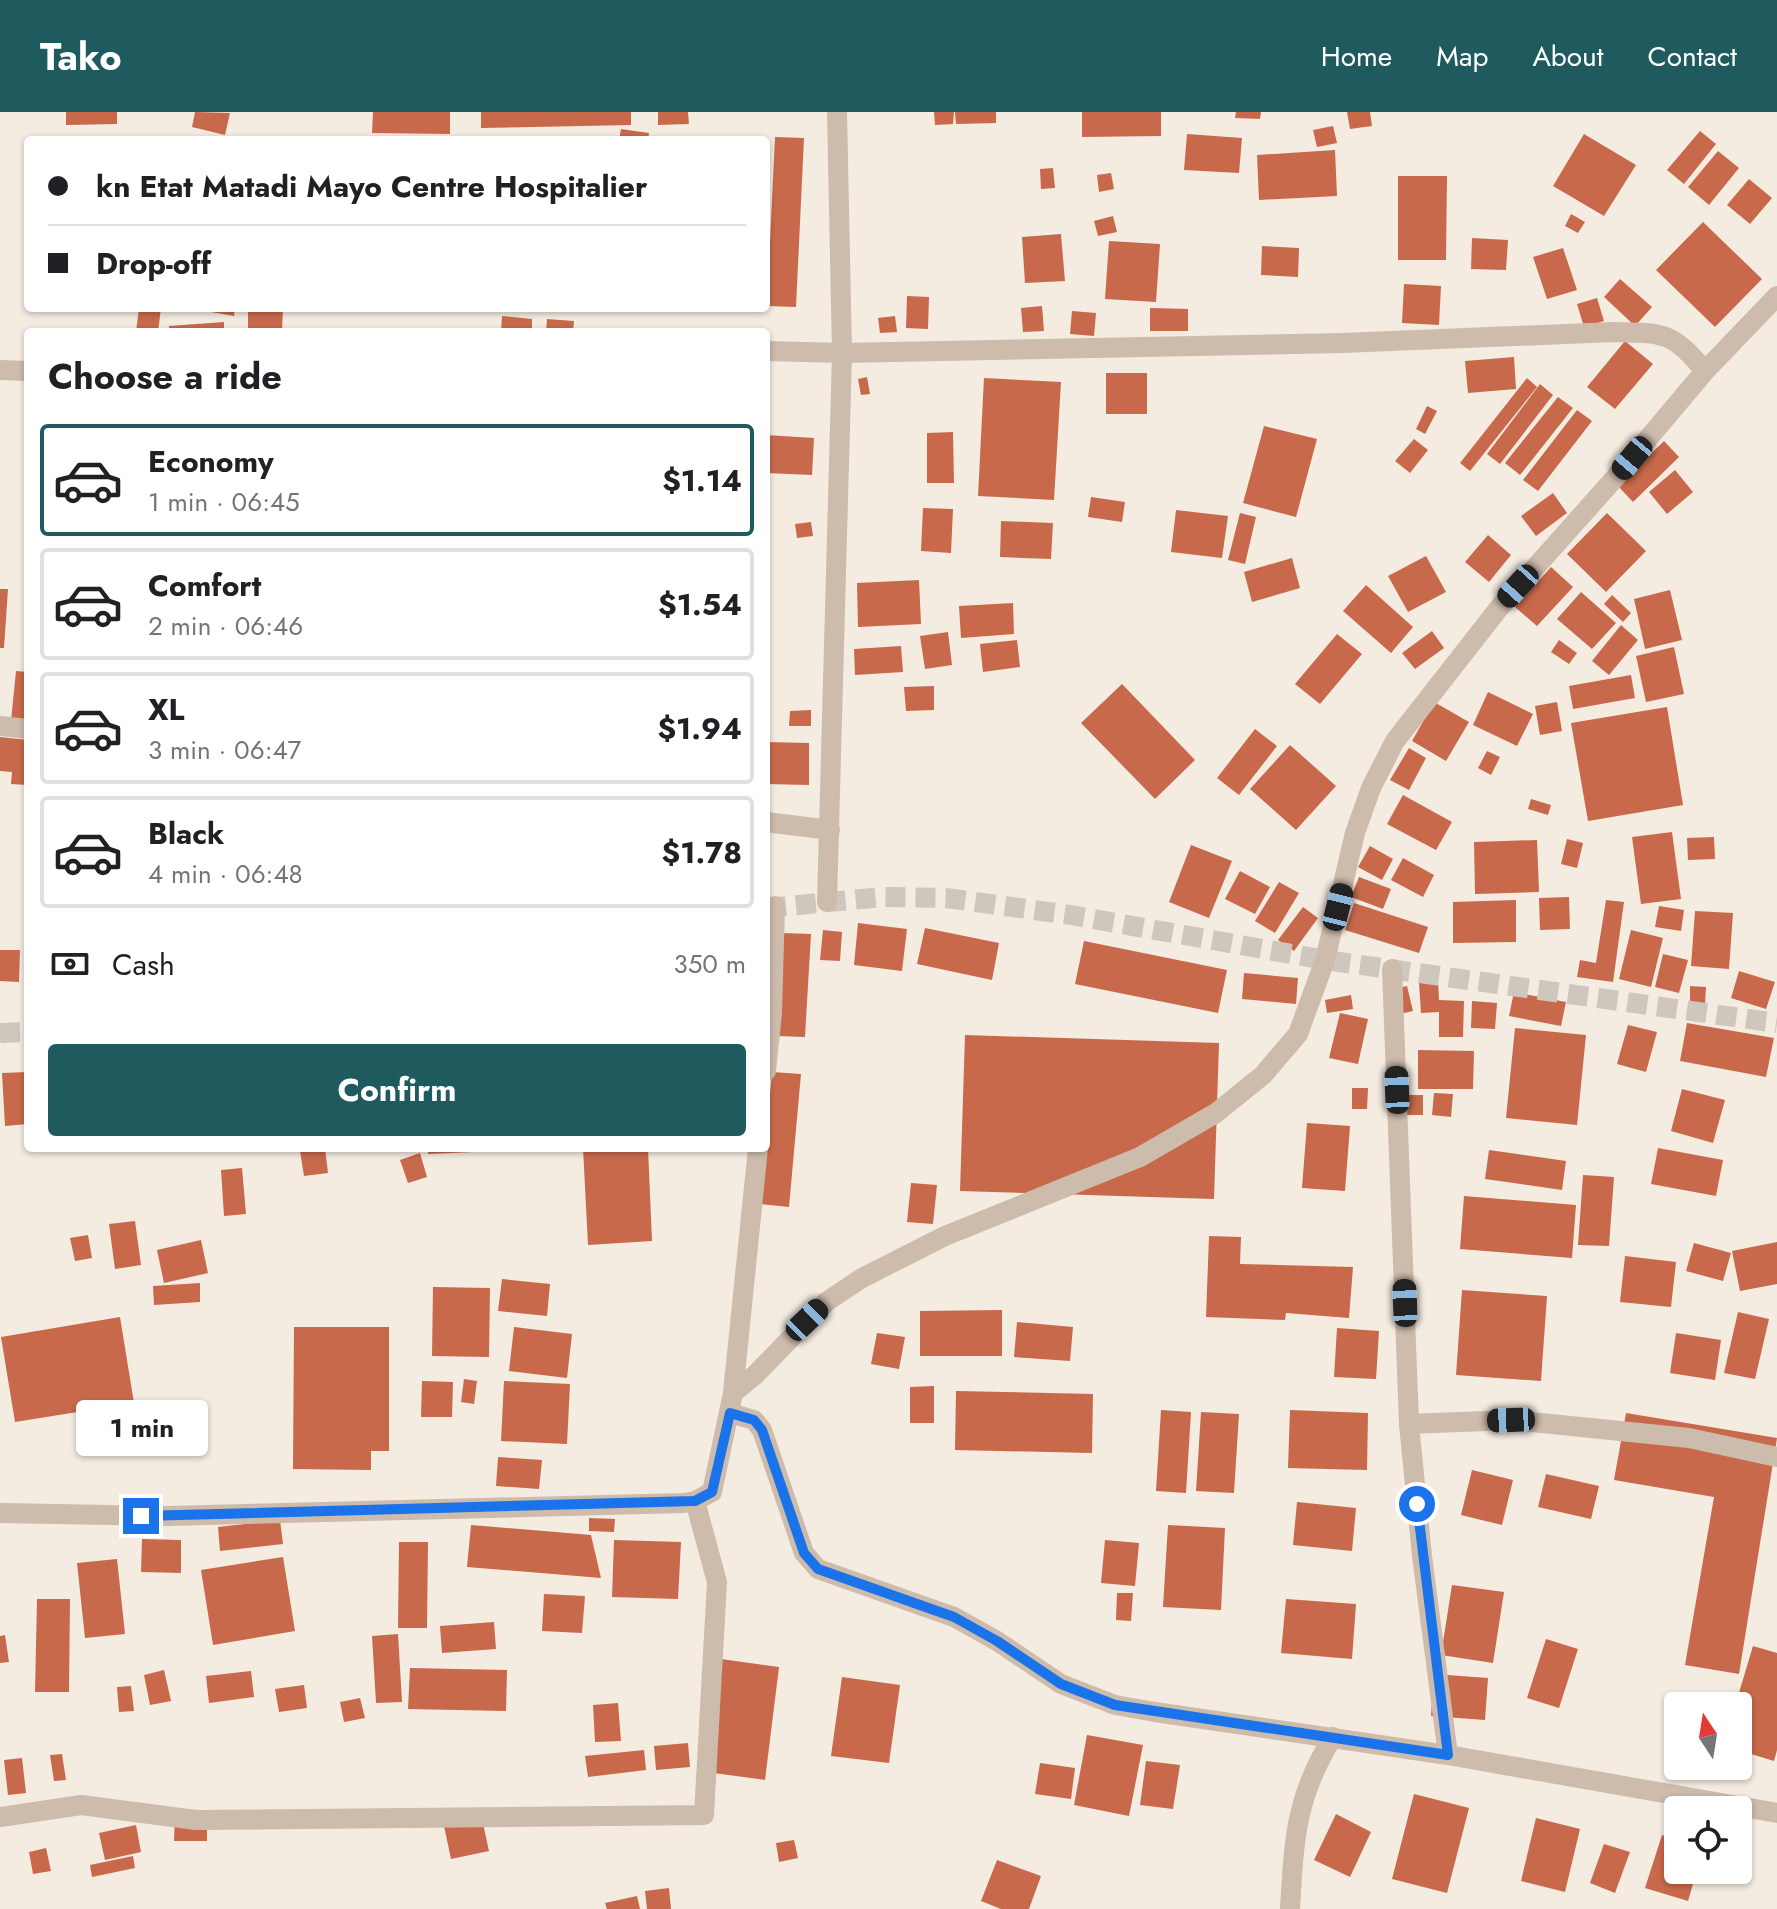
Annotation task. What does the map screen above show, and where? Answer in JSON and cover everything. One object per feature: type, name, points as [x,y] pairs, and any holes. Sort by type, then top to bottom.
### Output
[{"type":"street","points":[[827,902],[842,353],[837,112]]},
{"type":"street","points":[[731,1403],[826,1302],[862,1278],[945,1236],[1140,1157],[1216,1113],[1263,1075],[1298,1034],[1325,960],[1355,833],[1371,788],[1395,741],[1499,608],[1705,371],[1777,296]]},
{"type":"street","points":[[770,351],[842,353],[1327,343],[1614,332],[1657,333],[1683,346],[1705,371]]},
{"type":"street","points":[[0,370],[24,371]]},
{"type":"street","points":[[0,726],[24,729]]},
{"type":"street","points":[[770,822],[830,830]]},
{"type":"street","points":[[770,1032],[775,906]]},
{"type":"street","points":[[1392,969],[1409,1424],[1422,1556],[1448,1755]]},
{"type":"street","points":[[0,1513],[167,1516],[695,1501],[712,1492],[731,1403],[758,1152]]},
{"type":"street","points":[[731,1403],[762,1430],[804,1553],[818,1569],[954,1617],[997,1641],[1061,1684],[1115,1705],[1448,1755],[1777,1813]]},
{"type":"street","points":[[1409,1424],[1511,1420],[1689,1438],[1777,1457]]},
{"type":"street","points":[[0,1817],[81,1805],[196,1820],[704,1815],[717,1582],[695,1501]]},
{"type":"street","points":[[1290,1909],[1295,1828],[1307,1788],[1333,1737]]},
{"type":"building","points":[[66,112],[117,112],[117,124],[66,125]]},
{"type":"building","points":[[195,112],[230,113],[225,135],[192,127]]},
{"type":"building","points":[[373,112],[450,112],[450,134],[372,133]]},
{"type":"building","points":[[481,112],[631,112],[631,125],[481,128]]},
{"type":"building","points":[[658,112],[688,112],[689,124],[658,125]]},
{"type":"building","points":[[934,112],[954,112],[953,124],[935,125]]},
{"type":"building","points":[[955,112],[996,112],[996,123],[956,124]]},
{"type":"building","points":[[1082,112],[1161,112],[1161,136],[1082,137]]},
{"type":"building","points":[[1236,112],[1261,112],[1260,119],[1235,118]]},
{"type":"building","points":[[1347,112],[1370,112],[1372,126],[1350,129]]},
{"type":"building","points":[[1333,126],[1337,143],[1317,147],[1313,130]]},
{"type":"building","points":[[621,129],[649,133],[649,136],[620,136]]},
{"type":"building","points":[[1700,131],[1716,144],[1684,184],[1667,170]]},
{"type":"building","points":[[1187,134],[1242,138],[1239,173],[1184,170]]},
{"type":"building","points":[[1584,134],[1636,165],[1604,216],[1553,186]]},
{"type":"building","points":[[775,137],[804,138],[796,307],[770,306]]},
{"type":"building","points":[[1335,150],[1337,196],[1259,200],[1257,155]]},
{"type":"building","points":[[1718,151],[1739,168],[1709,205],[1688,187]]},
{"type":"building","points":[[1053,168],[1055,188],[1041,189],[1040,169]]},
{"type":"building","points":[[1111,173],[1114,189],[1099,192],[1097,175]]},
{"type":"building","points":[[1398,176],[1447,176],[1446,260],[1398,260]]},
{"type":"building","points":[[1749,179],[1772,198],[1750,224],[1727,205]]},
{"type":"building","points":[[1571,214],[1585,222],[1578,233],[1565,226]]},
{"type":"building","points":[[1113,216],[1117,232],[1098,236],[1094,221]]},
{"type":"building","points":[[1703,222],[1762,279],[1715,327],[1656,270]]},
{"type":"building","points":[[1061,234],[1065,281],[1025,283],[1022,237]]},
{"type":"building","points":[[1472,238],[1508,240],[1506,270],[1471,269]]},
{"type":"building","points":[[1109,241],[1160,244],[1156,302],[1105,299]]},
{"type":"building","points":[[1262,246],[1299,248],[1298,277],[1261,275]]},
{"type":"building","points":[[1563,248],[1577,290],[1547,299],[1533,257]]},
{"type":"building","points":[[1620,279],[1652,307],[1635,326],[1604,297]]},
{"type":"building","points":[[1404,284],[1441,286],[1439,325],[1402,323]]},
{"type":"building","points":[[907,296],[929,297],[928,329],[906,328]]},
{"type":"building","points":[[1597,298],[1604,321],[1584,327],[1577,304]]},
{"type":"building","points":[[1042,306],[1044,331],[1023,332],[1021,308]]},
{"type":"building","points":[[1150,308],[1188,309],[1188,331],[1150,331]]},
{"type":"building","points":[[1072,311],[1096,313],[1094,336],[1070,334]]},
{"type":"building","points":[[138,312],[160,312],[158,328],[136,328]]},
{"type":"building","points":[[211,312],[234,312],[234,316]]},
{"type":"building","points":[[248,312],[283,312],[282,328],[248,328]]},
{"type":"building","points":[[502,316],[532,319],[532,328],[501,328]]},
{"type":"building","points":[[895,316],[897,332],[880,333],[878,318]]},
{"type":"building","points":[[547,319],[574,321],[573,328],[546,328]]},
{"type":"building","points":[[224,322],[224,328],[169,326]]},
{"type":"building","points":[[1625,341],[1653,364],[1615,409],[1587,387]]},
{"type":"building","points":[[1514,357],[1516,389],[1468,393],[1465,361]]},
{"type":"building","points":[[1106,373],[1147,373],[1147,414],[1106,414]]},
{"type":"building","points":[[867,377],[870,394],[861,395],[858,379]]},
{"type":"building","points":[[984,378],[1061,382],[1054,500],[978,496]]},
{"type":"building","points":[[1527,378],[1537,387],[1470,471],[1460,463]]},
{"type":"building","points":[[1540,384],[1553,395],[1500,464],[1487,454]]},
{"type":"building","points":[[1558,397],[1573,408],[1520,475],[1505,463]]},
{"type":"building","points":[[1427,406],[1437,411],[1425,434],[1416,429]]},
{"type":"building","points":[[1577,410],[1592,421],[1538,491],[1523,480]]},
{"type":"building","points":[[1264,426],[1317,439],[1296,517],[1243,503]]},
{"type":"building","points":[[953,432],[954,483],[927,483],[927,433]]},
{"type":"building","points":[[770,435],[814,438],[812,475],[770,473]]},
{"type":"building","points":[[1414,439],[1428,450],[1410,473],[1395,461]]},
{"type":"building","points":[[1664,441],[1679,457],[1633,502],[1618,486]]},
{"type":"building","points":[[1675,470],[1693,492],[1667,514],[1649,492]]},
{"type":"building","points":[[1553,493],[1567,513],[1536,536],[1521,516]]},
{"type":"building","points":[[1091,497],[1125,502],[1122,522],[1088,517]]},
{"type":"building","points":[[923,508],[953,509],[951,553],[921,551]]},
{"type":"building","points":[[1176,510],[1228,516],[1222,558],[1171,552]]},
{"type":"building","points":[[1240,513],[1256,517],[1245,564],[1228,560]]},
{"type":"building","points":[[1607,513],[1646,551],[1606,592],[1567,554]]},
{"type":"building","points":[[1001,521],[1053,523],[1051,559],[1000,557]]},
{"type":"building","points":[[811,522],[813,536],[797,538],[795,524]]},
{"type":"building","points":[[1488,535],[1511,555],[1489,582],[1465,562]]},
{"type":"building","points":[[1426,556],[1446,592],[1408,612],[1388,576]]},
{"type":"building","points":[[1292,558],[1300,588],[1252,602],[1244,572]]},
{"type":"building","points":[[1551,567],[1573,587],[1537,626],[1515,607]]},
{"type":"building","points":[[919,580],[921,624],[858,627],[857,583]]},
{"type":"building","points":[[1366,585],[1413,627],[1391,653],[1343,611]]},
{"type":"building","points":[[0,589],[8,589],[4,648],[0,648]]},
{"type":"building","points":[[1670,590],[1682,640],[1645,649],[1634,599]]},
{"type":"building","points":[[1581,592],[1616,623],[1592,649],[1557,619]]},
{"type":"building","points":[[1612,595],[1631,613],[1623,622],[1604,604]]},
{"type":"building","points":[[1013,603],[1014,634],[961,638],[959,606]]},
{"type":"building","points":[[1621,625],[1638,640],[1609,675],[1592,661]]},
{"type":"building","points":[[1432,631],[1444,648],[1415,669],[1402,653]]},
{"type":"building","points":[[948,632],[952,665],[925,669],[920,636]]},
{"type":"building","points":[[1337,634],[1362,654],[1320,704],[1295,684]]},
{"type":"building","points":[[1017,640],[1020,667],[983,672],[980,644]]},
{"type":"building","points":[[1559,640],[1577,653],[1569,664],[1551,652]]},
{"type":"building","points":[[901,646],[903,672],[855,675],[854,649]]},
{"type":"building","points":[[1674,647],[1684,694],[1646,702],[1636,656]]},
{"type":"building","points":[[16,671],[24,672],[24,723],[11,721]]},
{"type":"building","points":[[1631,675],[1635,698],[1573,709],[1569,686]]},
{"type":"building","points":[[1122,684],[1195,760],[1155,799],[1081,723]]},
{"type":"building","points":[[934,686],[934,710],[906,711],[904,687]]},
{"type":"building","points":[[1488,692],[1533,714],[1517,746],[1473,725]]},
{"type":"building","points":[[1434,702],[1469,722],[1446,761],[1412,741]]},
{"type":"building","points":[[1557,702],[1562,731],[1540,735],[1535,706]]},
{"type":"building","points":[[1667,707],[1683,805],[1588,821],[1571,723]]},
{"type":"building","points":[[811,710],[811,726],[789,726],[790,711]]},
{"type":"building","points":[[1255,729],[1277,746],[1239,795],[1217,778]]},
{"type":"building","points":[[0,737],[24,740],[24,785],[11,784],[12,772],[0,771]]},
{"type":"building","points":[[770,742],[809,743],[809,785],[770,784]]},
{"type":"building","points":[[1290,745],[1336,786],[1296,830],[1250,789]]},
{"type":"building","points":[[1409,748],[1426,758],[1409,790],[1390,780]]},
{"type":"building","points":[[1487,751],[1500,757],[1491,775],[1478,768]]},
{"type":"building","points":[[1403,795],[1452,822],[1436,850],[1387,824]]},
{"type":"building","points":[[1531,799],[1551,805],[1548,815],[1528,809]]},
{"type":"building","points":[[1672,832],[1681,899],[1641,904],[1632,837]]},
{"type":"building","points":[[1714,837],[1715,859],[1688,860],[1687,838]]},
{"type":"building","points":[[1567,839],[1583,843],[1577,868],[1561,864]]},
{"type":"building","points":[[1537,840],[1539,892],[1475,894],[1474,842]]},
{"type":"building","points":[[1191,845],[1232,861],[1209,918],[1169,902]]},
{"type":"building","points":[[1370,846],[1393,859],[1382,880],[1358,867]]},
{"type":"building","points":[[1403,858],[1434,875],[1423,897],[1391,880]]},
{"type":"building","points":[[1240,871],[1270,887],[1255,914],[1225,899]]},
{"type":"building","points":[[1359,877],[1391,889],[1383,909],[1351,897]]},
{"type":"building","points":[[1279,882],[1299,893],[1275,933],[1255,921]]},
{"type":"building","points":[[1569,897],[1570,929],[1540,930],[1539,898]]},
{"type":"building","points":[[1516,900],[1516,942],[1453,943],[1453,902]]},
{"type":"building","points":[[1606,900],[1624,902],[1613,982],[1577,977],[1580,960],[1596,963]]},
{"type":"building","points":[[1354,903],[1428,927],[1419,953],[1345,930]]},
{"type":"building","points":[[1659,906],[1684,910],[1681,931],[1655,927]]},
{"type":"building","points":[[1303,907],[1318,918],[1294,951],[1278,940]]},
{"type":"building","points":[[1695,911],[1733,913],[1729,969],[1691,966]]},
{"type":"building","points":[[858,923],[907,929],[902,971],[854,965]]},
{"type":"building","points":[[925,928],[999,943],[992,980],[917,964]]},
{"type":"building","points":[[823,930],[842,932],[840,961],[820,960]]},
{"type":"building","points":[[1631,930],[1663,938],[1651,987],[1619,979]]},
{"type":"building","points":[[782,933],[811,934],[805,1037],[776,1036]]},
{"type":"building","points":[[1084,941],[1227,970],[1218,1013],[1075,984]]},
{"type":"building","points":[[0,950],[20,950],[19,982],[0,981]]},
{"type":"building","points":[[1663,954],[1688,960],[1679,993],[1655,987]]},
{"type":"building","points":[[1739,971],[1775,982],[1766,1009],[1731,998]]},
{"type":"building","points":[[1244,973],[1298,978],[1296,1004],[1242,999]]},
{"type":"building","points":[[1438,981],[1439,1000],[1464,1001],[1463,1037],[1439,1037],[1439,1012],[1421,1013],[1419,983]]},
{"type":"building","points":[[1407,986],[1413,1011],[1395,1015],[1390,990]]},
{"type":"building","points":[[1690,986],[1706,987],[1705,1004],[1690,1004]]},
{"type":"building","points":[[1514,992],[1566,1002],[1561,1026],[1509,1016]]},
{"type":"building","points":[[1351,995],[1353,1009],[1327,1013],[1325,1000]]},
{"type":"building","points":[[1472,1001],[1497,1003],[1495,1029],[1471,1028]]},
{"type":"building","points":[[1340,1013],[1368,1019],[1358,1064],[1329,1058]]},
{"type":"building","points":[[1687,1023],[1774,1038],[1766,1077],[1680,1061]]},
{"type":"building","points":[[1628,1025],[1657,1032],[1646,1072],[1617,1064]]},
{"type":"building","points":[[1515,1028],[1586,1035],[1577,1125],[1506,1118]]},
{"type":"building","points":[[965,1035],[1219,1043],[1214,1199],[960,1191]]},
{"type":"building","points":[[1418,1050],[1474,1051],[1473,1089],[1418,1089]]},
{"type":"building","points":[[24,1072],[24,1124],[5,1126],[2,1073]]},
{"type":"building","points":[[772,1072],[801,1074],[789,1207],[760,1204],[765,1152],[770,1152]]},
{"type":"building","points":[[1352,1088],[1368,1088],[1367,1109],[1352,1109]]},
{"type":"building","points":[[1682,1089],[1725,1100],[1713,1143],[1671,1131]]},
{"type":"building","points":[[1434,1093],[1453,1094],[1451,1117],[1432,1115]]},
{"type":"building","points":[[1400,1095],[1423,1095],[1423,1115],[1400,1115]]},
{"type":"building","points":[[1307,1123],[1350,1126],[1345,1191],[1302,1188]]},
{"type":"building","points":[[1658,1148],[1723,1160],[1716,1196],[1651,1184]]},
{"type":"building","points":[[1489,1150],[1566,1161],[1562,1190],[1485,1179]]},
{"type":"building","points":[[300,1152],[325,1152],[328,1173],[304,1176]]},
{"type":"building","points":[[428,1152],[473,1152],[428,1154]]},
{"type":"building","points":[[583,1152],[648,1152],[652,1241],[588,1245]]},
{"type":"building","points":[[420,1153],[427,1177],[408,1183],[400,1160]]},
{"type":"building","points":[[242,1168],[246,1214],[224,1216],[221,1170]]},
{"type":"building","points":[[1583,1175],[1614,1177],[1609,1246],[1578,1245]]},
{"type":"building","points":[[911,1183],[937,1185],[933,1224],[907,1222]]},
{"type":"building","points":[[1464,1196],[1576,1205],[1572,1258],[1460,1249]]},
{"type":"building","points":[[135,1221],[141,1265],[115,1269],[109,1224]]},
{"type":"building","points":[[88,1235],[92,1258],[75,1261],[70,1238]]},
{"type":"building","points":[[1209,1236],[1241,1237],[1240,1264],[1353,1267],[1349,1318],[1286,1313],[1285,1320],[1206,1317]]},
{"type":"building","points":[[201,1240],[208,1273],[164,1283],[157,1250]]},
{"type":"building","points":[[1777,1242],[1777,1284],[1740,1291],[1732,1251]]},
{"type":"building","points":[[1694,1243],[1731,1253],[1723,1281],[1686,1271]]},
{"type":"building","points":[[1625,1256],[1676,1262],[1671,1307],[1620,1302]]},
{"type":"building","points":[[502,1279],[550,1284],[547,1316],[498,1311]]},
{"type":"building","points":[[200,1283],[200,1302],[154,1305],[153,1286]]},
{"type":"building","points":[[433,1287],[490,1288],[489,1357],[432,1356]]},
{"type":"building","points":[[1462,1290],[1547,1296],[1541,1381],[1456,1375]]},
{"type":"building","points":[[1002,1310],[1002,1356],[920,1356],[920,1311]]},
{"type":"building","points":[[1738,1312],[1769,1319],[1755,1379],[1724,1373]]},
{"type":"building","points":[[120,1317],[134,1403],[15,1422],[1,1337]]},
{"type":"building","points":[[1017,1322],[1073,1327],[1070,1361],[1014,1357]]},
{"type":"building","points":[[294,1327],[389,1327],[389,1451],[371,1451],[371,1470],[293,1469]]},
{"type":"building","points":[[514,1327],[572,1334],[567,1378],[509,1371]]},
{"type":"building","points":[[1337,1328],[1379,1331],[1376,1379],[1334,1377]]},
{"type":"building","points":[[877,1333],[905,1337],[899,1369],[871,1364]]},
{"type":"building","points":[[1676,1333],[1721,1340],[1715,1380],[1670,1373]]},
{"type":"building","points":[[464,1379],[477,1381],[474,1404],[461,1402]]},
{"type":"building","points":[[422,1381],[453,1382],[452,1417],[421,1417]]},
{"type":"building","points":[[504,1381],[570,1384],[567,1444],[501,1441]]},
{"type":"building","points":[[934,1386],[934,1423],[910,1423],[910,1387]]},
{"type":"building","points":[[956,1391],[1093,1394],[1092,1453],[955,1450]]},
{"type":"building","points":[[1161,1410],[1191,1412],[1186,1493],[1156,1491]]},
{"type":"building","points":[[1290,1410],[1368,1413],[1367,1470],[1288,1468]]},
{"type":"building","points":[[1201,1412],[1239,1414],[1234,1493],[1196,1491]]},
{"type":"building","points":[[1626,1413],[1777,1438],[1739,1674],[1685,1665],[1714,1497],[1614,1480]]},
{"type":"building","points":[[498,1457],[542,1460],[539,1489],[496,1486]]},
{"type":"building","points":[[1472,1470],[1513,1480],[1502,1525],[1461,1515]]},
{"type":"building","points":[[1546,1474],[1599,1486],[1591,1519],[1538,1507]]},
{"type":"building","points":[[1297,1502],[1356,1508],[1352,1551],[1293,1545]]},
{"type":"building","points":[[589,1518],[615,1519],[614,1532],[589,1531]]},
{"type":"building","points":[[280,1520],[283,1544],[220,1551],[218,1527]]},
{"type":"building","points":[[471,1525],[591,1535],[601,1578],[467,1567]]},
{"type":"building","points":[[1168,1525],[1225,1528],[1221,1610],[1163,1607]]},
{"type":"building","points":[[142,1539],[181,1540],[181,1573],[141,1572]]},
{"type":"building","points":[[614,1540],[681,1542],[678,1599],[612,1597]]},
{"type":"building","points":[[1105,1540],[1139,1543],[1135,1586],[1101,1583]]},
{"type":"building","points":[[399,1542],[428,1542],[427,1628],[398,1628]]},
{"type":"building","points":[[283,1557],[295,1631],[213,1645],[201,1570]]},
{"type":"building","points":[[117,1559],[125,1634],[85,1638],[77,1563]]},
{"type":"building","points":[[1452,1585],[1504,1592],[1493,1663],[1441,1655]]},
{"type":"building","points":[[1117,1593],[1133,1593],[1131,1621],[1116,1620]]},
{"type":"building","points":[[544,1594],[585,1596],[582,1633],[542,1631]]},
{"type":"building","points":[[37,1599],[70,1599],[69,1692],[35,1692]]},
{"type":"building","points":[[1286,1599],[1356,1604],[1352,1659],[1281,1653]]},
{"type":"building","points":[[494,1622],[496,1649],[442,1653],[440,1626]]},
{"type":"building","points":[[398,1634],[402,1702],[376,1703],[372,1636]]},
{"type":"building","points":[[5,1635],[9,1662],[0,1663],[0,1636]]},
{"type":"building","points":[[1546,1639],[1578,1649],[1559,1708],[1527,1698]]},
{"type":"building","points":[[1753,1646],[1777,1653],[1777,1750],[1774,1761],[1752,1754],[1752,1692],[1739,1692]]},
{"type":"building","points":[[721,1659],[779,1667],[765,1780],[706,1772]]},
{"type":"building","points":[[410,1668],[507,1670],[506,1711],[408,1709]]},
{"type":"building","points":[[164,1670],[171,1701],[150,1705],[144,1675]]},
{"type":"building","points":[[251,1671],[254,1697],[209,1703],[206,1676]]},
{"type":"building","points":[[1434,1674],[1488,1678],[1485,1720],[1431,1716]]},
{"type":"building","points":[[842,1677],[900,1685],[889,1763],[831,1756]]},
{"type":"building","points":[[304,1685],[307,1708],[279,1712],[275,1689]]},
{"type":"building","points":[[131,1686],[134,1711],[119,1712],[117,1687]]},
{"type":"building","points":[[360,1698],[365,1718],[344,1722],[340,1702]]},
{"type":"building","points":[[618,1703],[621,1741],[595,1742],[593,1705]]},
{"type":"building","points":[[1087,1735],[1143,1745],[1129,1816],[1074,1805]]},
{"type":"building","points":[[688,1743],[690,1767],[656,1770],[654,1746]]},
{"type":"building","points":[[644,1750],[646,1770],[588,1777],[585,1756]]},
{"type":"building","points":[[62,1754],[66,1780],[54,1781],[50,1755]]},
{"type":"building","points":[[22,1758],[26,1793],[8,1795],[4,1760]]},
{"type":"building","points":[[1146,1761],[1180,1765],[1173,1809],[1140,1805]]},
{"type":"building","points":[[1040,1763],[1075,1768],[1071,1799],[1035,1794]]},
{"type":"building","points":[[1414,1794],[1469,1808],[1447,1893],[1392,1879]]},
{"type":"building","points":[[207,1814],[207,1841],[174,1841],[175,1815]]},
{"type":"building","points":[[1336,1814],[1371,1832],[1350,1877],[1314,1860]]},
{"type":"building","points":[[1536,1818],[1580,1829],[1565,1892],[1521,1881]]},
{"type":"building","points":[[482,1819],[489,1851],[451,1859],[444,1826]]},
{"type":"building","points":[[136,1825],[141,1852],[105,1860],[99,1833]]},
{"type":"building","points":[[1664,1836],[1664,1884],[1693,1884],[1688,1901],[1645,1888]]},
{"type":"building","points":[[794,1840],[798,1858],[779,1862],[776,1843]]},
{"type":"building","points":[[1604,1844],[1630,1852],[1615,1893],[1590,1883]]},
{"type":"building","points":[[46,1848],[51,1871],[33,1874],[29,1852]]},
{"type":"building","points":[[133,1856],[135,1868],[92,1877],[90,1865]]},
{"type":"building","points":[[997,1860],[1041,1876],[1029,1909],[1001,1909],[981,1901]]},
{"type":"building","points":[[669,1888],[671,1909],[647,1909],[645,1891]]},
{"type":"building","points":[[637,1896],[640,1909],[607,1909],[605,1903]]},
{"type":"tunnel","points":[[770,908],[883,897],[946,898],[1071,915],[1325,960],[1777,1023]]},
{"type":"tunnel","points":[[0,1033],[24,1032]]},
{"type":"route","points":[[141,1516],[684,1503],[712,1492],[730,1413],[744,1415],[754,1420],[762,1430],[804,1553],[818,1569],[954,1617],[997,1641],[1061,1684],[1115,1705],[1448,1755],[1417,1504]]}]
